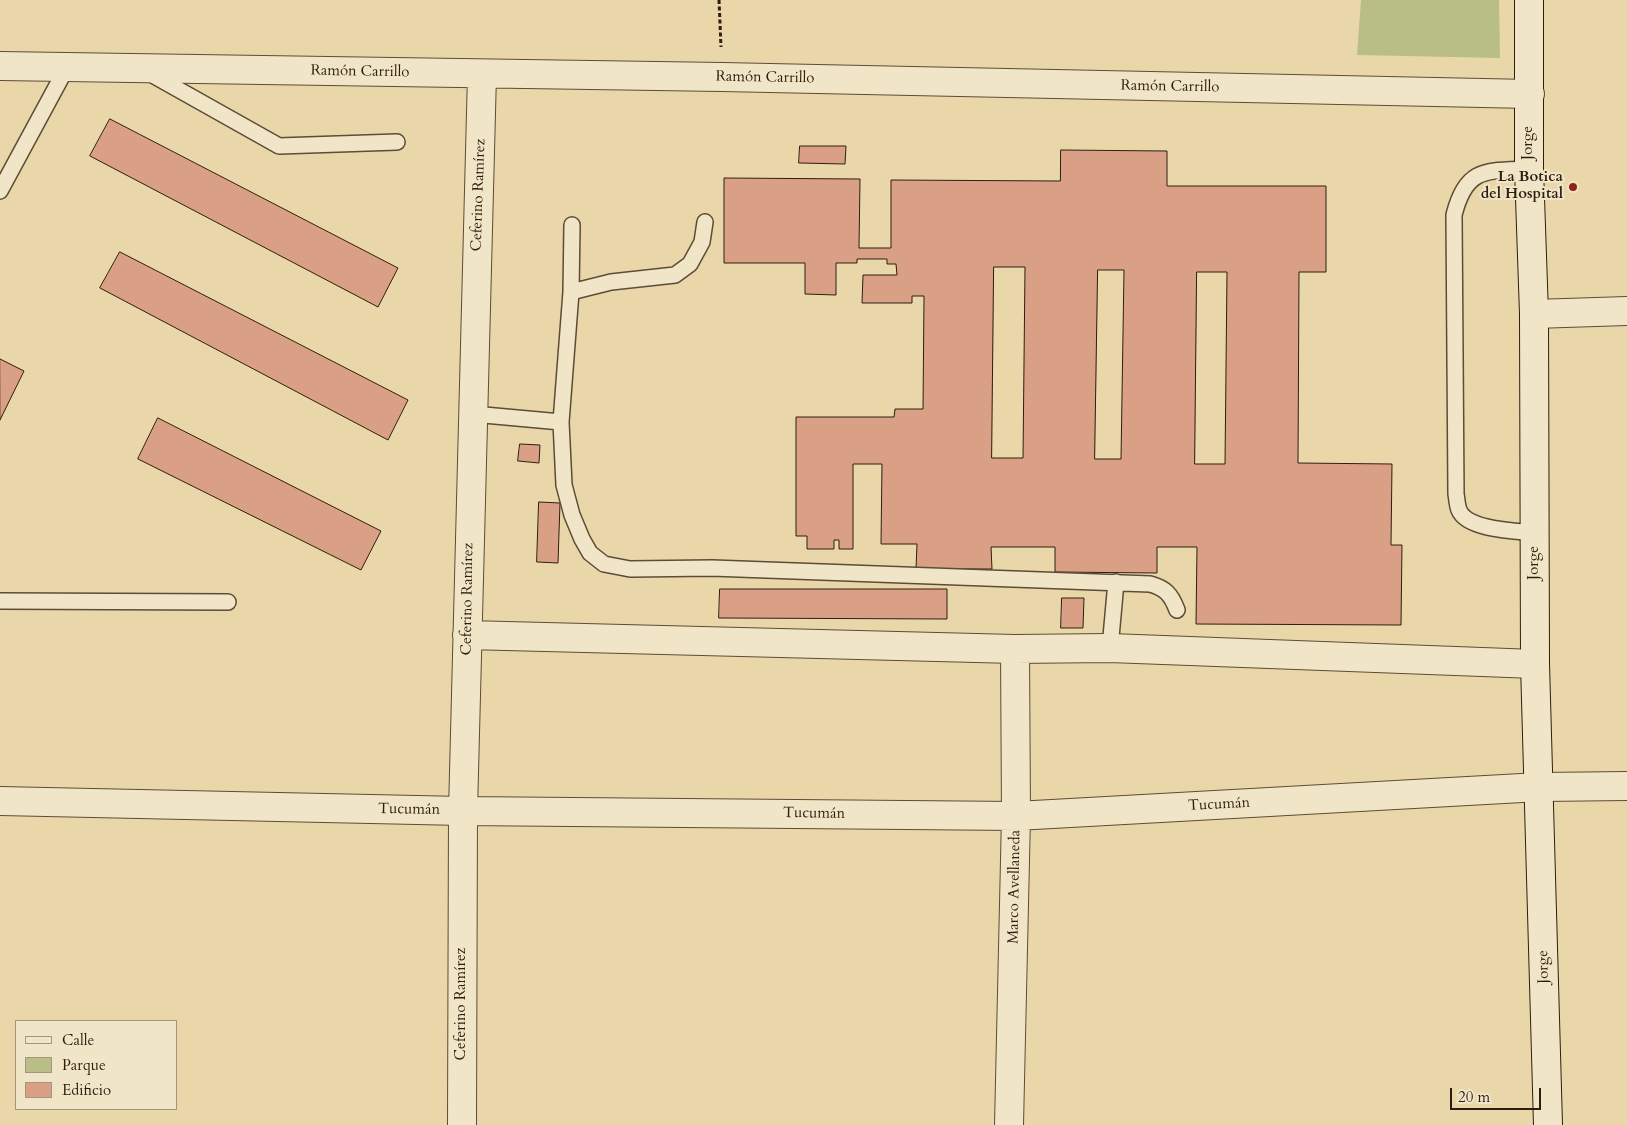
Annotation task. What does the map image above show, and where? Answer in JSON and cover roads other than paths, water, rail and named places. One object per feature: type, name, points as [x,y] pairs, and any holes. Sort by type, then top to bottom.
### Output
[{"type":"street","name":"Jorge","points":[[1529,0],[1529,169],[1534,314],[1536,533],[1535,664],[1540,787],[1548,1125]]},
{"type":"street","name":"Ramón Carrillo","points":[[0,66],[722,77],[1530,94]]},
{"type":"street","name":"Ceferino Ramírez","points":[[462,1125],[463,811],[482,74]]},
{"type":"street","points":[[1534,314],[1627,311]]},
{"type":"street","points":[[467,635],[1015,649],[1110,648],[1535,664]]},
{"type":"street","name":"Marco Avellaneda","points":[[1009,1125],[1016,816],[1015,649]]},
{"type":"street","name":"Tucumán","points":[[0,801],[463,811],[1016,816],[1540,787],[1627,786]]},
{"type":"lane","points":[[0,191],[67,67]]},
{"type":"lane","points":[[139,67],[279,146],[397,142]]},
{"type":"lane","points":[[1529,169],[1486,171],[1476,176],[1460,193],[1454,215],[1456,494],[1459,510],[1465,518],[1485,527],[1536,533]]},
{"type":"lane","points":[[571,292],[611,282],[675,275],[690,264],[702,242],[705,222]]},
{"type":"lane","points":[[572,224],[571,292],[561,422],[564,484],[572,515],[582,539],[590,553],[604,564],[630,569],[712,568],[1150,584],[1163,588],[1172,597],[1177,610]]},
{"type":"lane","points":[[473,414],[561,422]]},
{"type":"lane","points":[[1110,648],[1116,582]]},
{"type":"lane","points":[[0,601],[228,602]]},
{"type":"place","name":"La Botica del Hospital","points":[[1573,187]]}]
